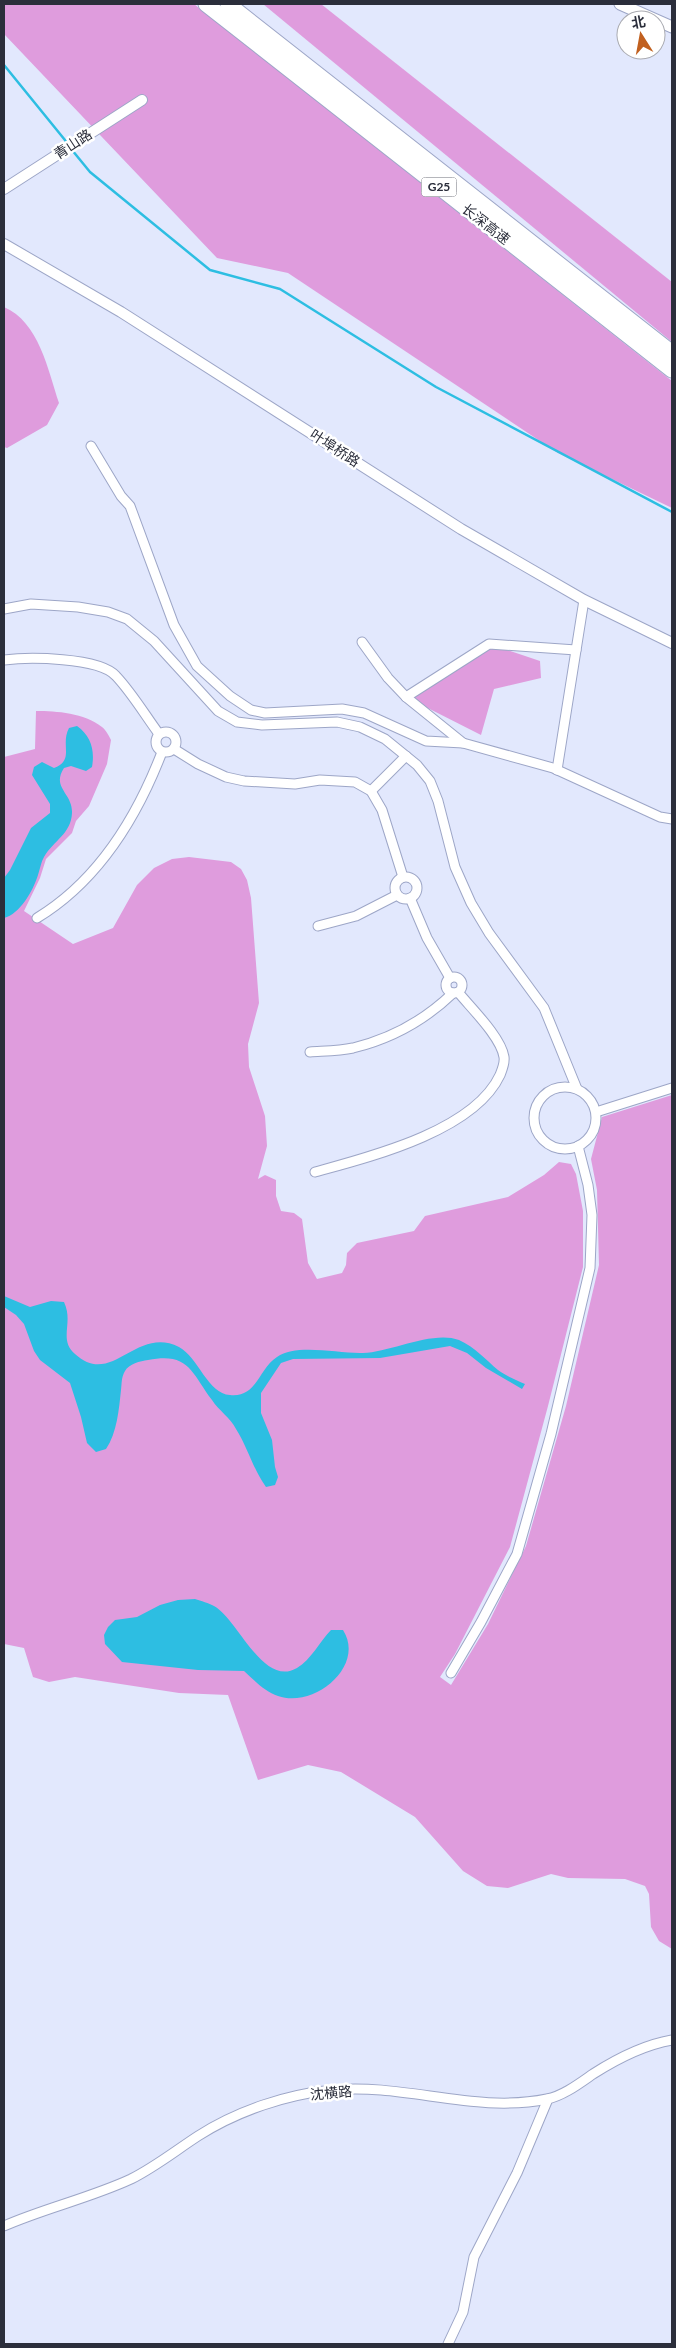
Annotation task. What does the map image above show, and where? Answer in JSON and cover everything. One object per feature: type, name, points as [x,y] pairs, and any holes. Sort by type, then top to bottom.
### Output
[{"type":"highway","name":"长深高速","points":[[206,4],[672,370]]},
{"type":"highway","name":"长深高速","points":[[228,4],[672,353]]},
{"type":"main road","points":[[620,4],[672,26]]},
{"type":"street","name":"青山路","points":[[4,189],[142,100]]},
{"type":"street","name":"叶埠桥路","points":[[4,244],[121,312],[461,528],[584,600],[672,643]]},
{"type":"street","points":[[91,446],[121,496],[130,506],[174,625],[197,666],[230,696],[251,710],[265,713],[342,709],[364,713],[405,733],[426,740],[463,743],[557,770],[660,817],[672,819]]},
{"type":"street","points":[[557,770],[584,600]]},
{"type":"street","points":[[4,609],[31,604],[78,607],[108,612],[127,619],[154,640],[218,711],[237,722],[262,725],[337,722],[360,727],[385,738],[417,765],[430,781],[438,801],[455,867],[471,903],[489,933],[544,1008],[577,1089],[592,1102],[596,1112],[593,1132],[587,1140],[578,1146],[568,1149],[557,1148],[548,1144],[540,1137],[535,1127],[534,1117],[540,1099],[548,1092],[557,1088],[577,1089]]},
{"type":"street","points":[[362,642],[388,678],[406,697],[463,743]]},
{"type":"street","points":[[406,697],[489,644],[576,650]]},
{"type":"street","points":[[4,660],[75,662],[106,668],[116,675],[159,734]]},
{"type":"street","points":[[159,734],[165,732],[172,733],[177,742],[174,749],[169,752],[162,752]]},
{"type":"street","points":[[159,734],[156,744],[162,752]]},
{"type":"street","points":[[174,749],[198,764],[226,777],[244,781],[295,784],[320,780],[355,782],[371,791],[382,810],[403,877]]},
{"type":"street","points":[[37,918],[61,904],[105,855],[131,819],[152,779],[162,752]]},
{"type":"street","points":[[371,791],[406,756]]},
{"type":"street","points":[[403,877],[410,878],[416,883],[416,893],[410,898],[403,899],[396,895],[395,884],[403,877]]},
{"type":"street","points":[[318,926],[356,916],[396,895]]},
{"type":"street","points":[[310,1052],[351,1048],[379,1040],[405,1028],[462,988],[462,983],[456,977],[450,978],[427,938],[410,898]]},
{"type":"street","points":[[315,1172],[365,1158],[416,1140],[445,1126],[485,1098],[496,1084],[504,1064],[501,1048],[455,993]]},
{"type":"street","points":[[596,1112],[672,1088]]},
{"type":"street","points":[[451,1673],[517,1554],[551,1434],[590,1268],[592,1215],[588,1185],[578,1146]]},
{"type":"street","name":"沈横路","points":[[4,2226],[132,2178],[163,2161],[199,2136],[238,2115],[288,2098],[333,2090],[374,2090],[506,2102],[548,2099],[572,2088],[625,2056],[654,2043],[672,2040]]},
{"type":"street","points":[[448,2344],[464,2312],[474,2257],[517,2173],[548,2099]]},
{"type":"shaded area","points":[[4,4],[194,4],[672,381],[672,508],[558,453],[288,273],[217,258],[4,34]]},
{"type":"shaded area","points":[[263,4],[321,4],[672,282],[672,342]]},
{"type":"shaded area","points":[[4,307],[16,314],[34,335],[46,362],[59,403],[47,425],[7,448],[4,447]]},
{"type":"shaded area","points":[[489,644],[540,661],[541,678],[494,689],[481,735],[406,697]]},
{"type":"shaded area","points":[[36,711],[61,712],[95,722],[103,728],[111,740],[107,764],[89,806],[76,821],[72,833],[46,859],[40,878],[24,911],[73,944],[113,928],[137,885],[154,868],[172,859],[189,857],[231,862],[241,869],[247,880],[251,898],[259,1003],[248,1044],[249,1067],[265,1116],[267,1146],[258,1179],[265,1175],[276,1180],[276,1196],[281,1211],[294,1213],[302,1219],[308,1263],[317,1279],[342,1273],[346,1265],[347,1253],[357,1243],[414,1231],[425,1216],[508,1197],[544,1175],[559,1162],[571,1164],[576,1174],[583,1211],[583,1267],[510,1547],[455,1654],[440,1677],[451,1685],[488,1624],[526,1546],[566,1406],[599,1265],[597,1190],[591,1159],[602,1117],[672,1095],[672,1949],[659,1941],[651,1927],[649,1894],[645,1886],[625,1879],[568,1878],[551,1874],[508,1888],[487,1886],[463,1871],[415,1817],[341,1772],[308,1765],[258,1780],[228,1695],[179,1693],[75,1677],[49,1682],[33,1677],[24,1648],[4,1644],[4,757],[35,749]]},
{"type":"water","points":[[77,726],[86,734],[91,744],[93,755],[92,767],[86,771],[71,766],[64,768],[60,781],[71,806],[72,813],[69,826],[44,857],[36,881],[25,901],[15,912],[4,918],[4,878],[31,828],[50,813],[50,804],[32,775],[34,767],[42,762],[54,768],[60,765],[66,756],[66,740],[69,728]]},
{"type":"water","points":[[4,1296],[30,1307],[51,1301],[64,1302],[68,1317],[67,1336],[70,1348],[88,1363],[101,1364],[113,1361],[150,1344],[164,1342],[179,1347],[186,1352],[215,1388],[222,1393],[230,1395],[239,1395],[246,1392],[271,1362],[285,1353],[307,1350],[353,1353],[374,1352],[425,1339],[437,1338],[449,1338],[465,1343],[501,1372],[525,1384],[522,1389],[486,1368],[467,1353],[450,1346],[380,1358],[293,1359],[281,1363],[261,1393],[261,1413],[272,1440],[278,1477],[275,1485],[266,1487],[234,1425],[215,1404],[188,1366],[172,1359],[162,1358],[142,1361],[127,1369],[122,1378],[113,1436],[106,1449],[96,1452],[87,1443],[70,1383],[40,1360],[34,1351],[24,1324],[16,1315],[4,1307]]},
{"type":"water","points":[[195,1599],[212,1605],[223,1613],[262,1661],[273,1669],[285,1672],[302,1665],[331,1630],[343,1630],[348,1644],[348,1657],[342,1670],[333,1681],[307,1696],[292,1698],[278,1696],[269,1692],[244,1671],[198,1670],[122,1662],[105,1644],[104,1635],[108,1627],[115,1620],[137,1617],[160,1605],[178,1600]]},
{"type":"waterway","points":[[4,65],[69,145]]},
{"type":"waterway","points":[[72,150],[90,172],[210,270],[280,289],[436,387],[672,512]]}]
